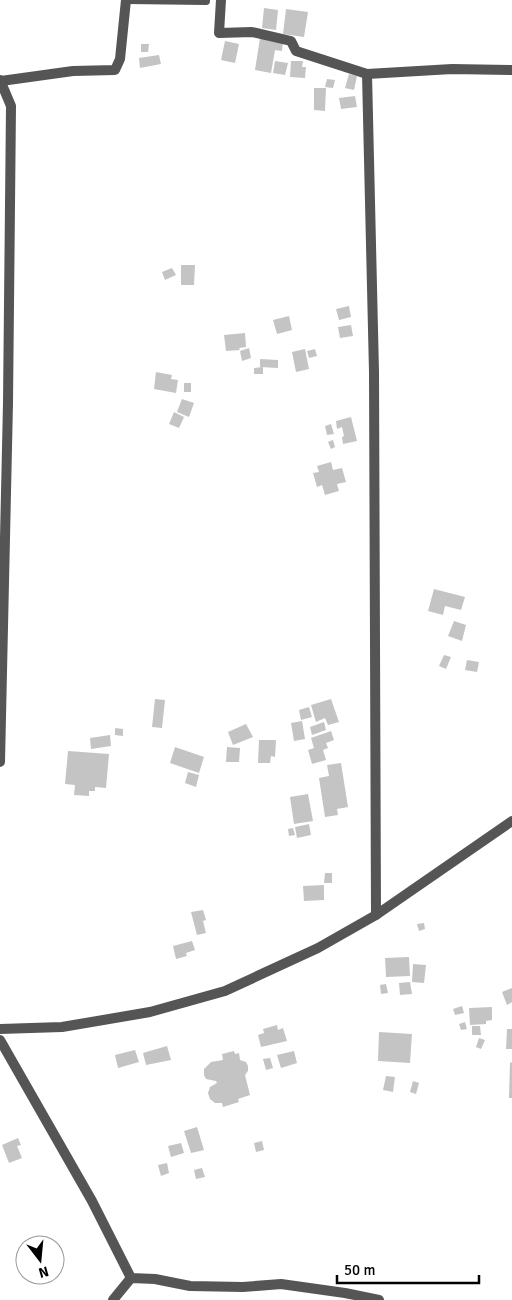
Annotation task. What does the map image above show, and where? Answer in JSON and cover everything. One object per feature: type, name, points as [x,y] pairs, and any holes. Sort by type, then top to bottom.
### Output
[{"type":"street","points":[[0,762],[8,403],[11,126],[11,106],[1,81],[73,71],[115,70],[120,59],[127,0]]},
{"type":"street","points":[[222,0],[219,33],[252,32],[291,40],[296,51],[367,74],[452,69],[512,70]]},
{"type":"street","points":[[367,74],[374,372],[376,915]]},
{"type":"street","points":[[0,1029],[62,1027],[150,1012],[225,991],[318,948],[376,915],[512,821]]},
{"type":"street","points":[[0,1040],[92,1201],[131,1278]]},
{"type":"street","points":[[112,1300],[131,1278]]},
{"type":"street","points":[[131,1278],[155,1279],[190,1286],[281,1284],[379,1300]]},
{"type":"lane","points":[[127,0],[206,1]]},
{"type":"building","points":[[264,8],[278,10],[276,30],[262,28]]},
{"type":"building","points":[[286,9],[308,12],[304,37],[283,34]]},
{"type":"building","points":[[260,38],[283,42],[282,51],[275,50],[271,73],[255,70]]},
{"type":"building","points":[[225,41],[239,44],[235,63],[221,60]]},
{"type":"building","points":[[141,44],[149,44],[148,52],[141,52]]},
{"type":"building","points":[[159,55],[161,64],[140,68],[139,58]]},
{"type":"building","points":[[275,61],[288,63],[285,75],[273,73]]},
{"type":"building","points":[[291,61],[303,61],[302,67],[306,67],[305,78],[290,77]]},
{"type":"building","points":[[349,74],[357,76],[354,90],[345,88]]},
{"type":"building","points":[[327,79],[335,80],[333,88],[325,87]]},
{"type":"building","points":[[314,88],[326,88],[325,111],[314,110]]},
{"type":"building","points":[[355,96],[357,107],[341,109],[339,98]]},
{"type":"building","points":[[181,265],[195,265],[194,285],[181,285]]},
{"type":"building","points":[[172,268],[176,275],[165,280],[162,272]]},
{"type":"building","points":[[349,306],[351,317],[339,320],[336,309]]},
{"type":"building","points":[[289,316],[292,330],[277,334],[273,320]]},
{"type":"building","points":[[351,325],[353,336],[340,338],[338,327]]},
{"type":"building","points":[[245,333],[246,347],[239,348],[240,350],[226,351],[224,335]]},
{"type":"building","points":[[249,348],[251,358],[242,361],[240,351]]},
{"type":"building","points":[[305,349],[309,369],[296,372],[292,352]]},
{"type":"building","points":[[315,349],[317,356],[309,358],[307,351]]},
{"type":"building","points":[[260,359],[278,360],[278,368],[260,367]]},
{"type":"building","points":[[263,367],[263,374],[254,374],[254,368]]},
{"type":"building","points":[[156,372],[172,375],[171,379],[178,380],[176,393],[154,389]]},
{"type":"building","points":[[184,383],[191,383],[191,392],[184,392]]},
{"type":"building","points":[[182,399],[194,403],[189,417],[177,412]]},
{"type":"building","points":[[174,412],[184,417],[179,428],[169,424]]},
{"type":"building","points":[[351,417],[357,441],[343,444],[342,427],[337,429],[336,421]]},
{"type":"building","points":[[331,424],[334,434],[327,435],[325,426]]},
{"type":"building","points":[[333,440],[335,447],[331,449],[328,442]]},
{"type":"building","points":[[331,462],[333,470],[342,468],[346,482],[337,484],[339,491],[325,495],[322,485],[317,487],[313,473],[319,472],[317,466]]},
{"type":"building","points":[[434,589],[465,597],[461,610],[445,606],[443,615],[428,611]]},
{"type":"building","points":[[454,621],[466,625],[462,641],[448,636]]},
{"type":"building","points":[[444,655],[451,657],[446,669],[439,666]]},
{"type":"building","points":[[467,660],[479,662],[477,672],[465,670]]},
{"type":"building","points":[[155,699],[165,700],[162,728],[152,727]]},
{"type":"building","points":[[331,699],[339,722],[328,725],[325,718],[316,722],[311,705]]},
{"type":"building","points":[[309,707],[312,717],[301,720],[299,710]]},
{"type":"building","points":[[302,721],[305,739],[294,741],[291,723]]},
{"type":"building","points":[[324,722],[326,730],[312,735],[310,727]]},
{"type":"building","points":[[246,724],[253,737],[233,745],[228,732]]},
{"type":"building","points":[[115,728],[123,729],[123,736],[115,735]]},
{"type":"building","points":[[331,731],[334,740],[326,743],[328,748],[323,750],[326,760],[312,764],[308,750],[314,748],[311,738]]},
{"type":"building","points":[[110,735],[111,746],[91,749],[90,738]]},
{"type":"building","points":[[259,740],[276,740],[275,757],[271,756],[270,763],[258,763]]},
{"type":"building","points":[[175,747],[204,757],[199,773],[170,763]]},
{"type":"building","points":[[227,747],[240,748],[239,762],[226,762]]},
{"type":"building","points":[[68,751],[109,754],[106,788],[95,787],[95,791],[89,791],[89,796],[74,795],[75,785],[65,784]]},
{"type":"building","points":[[341,763],[348,807],[337,809],[338,815],[325,817],[319,778],[329,776],[327,765]]},
{"type":"building","points":[[188,772],[199,775],[196,787],[185,783]]},
{"type":"building","points":[[308,794],[313,821],[294,824],[290,797]]},
{"type":"building","points":[[309,824],[311,835],[297,838],[295,827]]},
{"type":"building","points":[[293,828],[295,835],[289,836],[288,829]]},
{"type":"building","points":[[325,873],[332,873],[332,883],[324,883]]},
{"type":"building","points":[[324,885],[324,900],[304,901],[303,886]]},
{"type":"building","points":[[203,910],[206,920],[203,921],[206,933],[197,935],[191,912]]},
{"type":"building","points":[[424,923],[425,929],[419,931],[417,924]]},
{"type":"building","points":[[192,941],[195,950],[186,953],[187,956],[176,959],[173,946]]},
{"type":"building","points":[[409,957],[410,976],[386,977],[385,958]]},
{"type":"building","points":[[413,964],[426,965],[424,983],[412,982]]},
{"type":"building","points":[[410,982],[412,994],[400,995],[399,983]]},
{"type":"building","points":[[386,984],[388,993],[381,994],[380,985]]},
{"type":"building","points":[[512,988],[512,1002],[507,1005],[502,992]]},
{"type":"building","points":[[462,1006],[464,1013],[455,1015],[453,1009]]},
{"type":"building","points":[[492,1007],[492,1020],[486,1021],[486,1024],[470,1025],[469,1008]]},
{"type":"building","points":[[465,1022],[467,1029],[461,1030],[459,1024]]},
{"type":"building","points":[[277,1025],[278,1030],[283,1028],[287,1041],[261,1047],[258,1035],[264,1033],[263,1029]]},
{"type":"building","points":[[472,1026],[480,1026],[481,1035],[472,1035]]},
{"type":"building","points":[[507,1029],[512,1029],[512,1049],[506,1049]]},
{"type":"building","points":[[379,1032],[412,1034],[410,1063],[378,1061]]},
{"type":"building","points":[[479,1038],[485,1040],[481,1049],[476,1047]]},
{"type":"building","points":[[167,1046],[171,1060],[146,1065],[143,1053]]},
{"type":"building","points":[[135,1050],[139,1062],[118,1068],[115,1055]]},
{"type":"building","points":[[234,1051],[235,1054],[239,1053],[240,1060],[246,1062],[248,1066],[248,1071],[245,1075],[250,1095],[238,1099],[239,1102],[223,1107],[222,1103],[215,1103],[210,1099],[208,1093],[210,1087],[217,1083],[216,1081],[206,1079],[204,1069],[211,1062],[223,1060],[222,1054]]},
{"type":"building","points":[[294,1051],[297,1063],[281,1068],[277,1055]]},
{"type":"building","points":[[270,1058],[273,1068],[266,1070],[263,1059]]},
{"type":"building","points":[[510,1062],[512,1063],[512,1098],[509,1098]]},
{"type":"building","points":[[386,1076],[395,1077],[393,1092],[383,1090]]},
{"type":"building","points":[[413,1081],[419,1083],[416,1094],[410,1092]]},
{"type":"building","points":[[197,1127],[204,1150],[191,1153],[184,1131]]},
{"type":"building","points":[[18,1138],[21,1145],[17,1146],[22,1158],[9,1163],[2,1145]]},
{"type":"building","points":[[262,1141],[264,1150],[256,1152],[254,1143]]},
{"type":"building","points":[[181,1143],[184,1153],[171,1157],[168,1146]]},
{"type":"building","points":[[167,1163],[169,1173],[161,1176],[158,1165]]},
{"type":"building","points":[[202,1168],[205,1177],[196,1179],[194,1170]]}]
